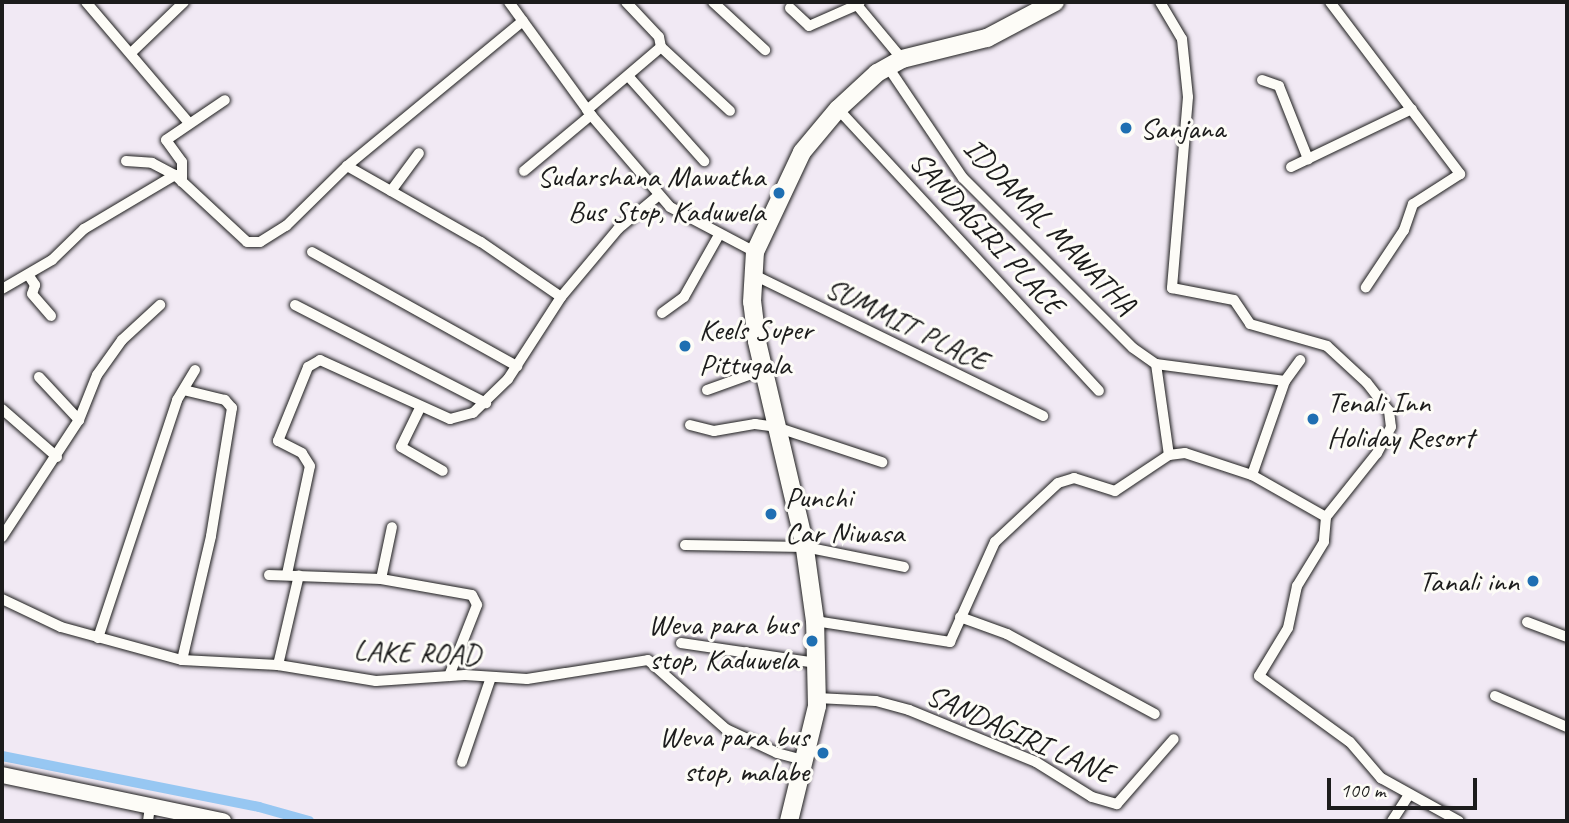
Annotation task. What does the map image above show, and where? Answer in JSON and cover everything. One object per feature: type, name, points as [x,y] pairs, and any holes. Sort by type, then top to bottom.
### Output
[{"type":"main road","points":[[789,821],[807,761],[817,698],[815,621],[805,547],[763,370],[752,274],[755,252],[787,179],[838,109],[895,63],[986,38],[1055,2]]},
{"type":"main road","points":[[2,775],[149,813],[223,821]]},
{"type":"street","points":[[86,2],[132,52],[188,122]]},
{"type":"street","points":[[132,52],[184,2]]},
{"type":"street","points":[[509,2],[589,113],[659,195],[685,218],[755,252]]},
{"type":"street","points":[[626,2],[659,37],[661,47],[730,111]]},
{"type":"street","points":[[713,2],[765,50]]},
{"type":"street","points":[[1160,2],[1182,39],[1188,97],[1172,288],[1234,300],[1250,324],[1327,346],[1367,383],[1389,411],[1391,427],[1377,453],[1326,517],[1324,542],[1297,586],[1288,628],[1259,676],[1350,742],[1381,778],[1408,796],[1459,821]]},
{"type":"street","points":[[1330,2],[1460,174],[1413,204],[1404,230],[1366,287]]},
{"type":"street","points":[[790,8],[809,26],[858,4]]},
{"type":"street","name":"IDDAMAL MAWATHA","points":[[858,4],[963,178],[1133,348],[1156,364]]},
{"type":"street","points":[[126,161],[152,163],[178,178],[247,242],[260,242],[286,226],[347,166],[523,21]]},
{"type":"street","points":[[524,171],[661,47]]},
{"type":"street","points":[[629,77],[704,161]]},
{"type":"street","points":[[1262,80],[1279,86],[1308,159]]},
{"type":"street","points":[[2,289],[29,276],[84,229],[178,178],[183,162],[166,140],[188,122],[225,100]]},
{"type":"street","name":"SANDAGIRI PLACE","points":[[838,109],[1099,391]]},
{"type":"street","points":[[1291,167],[1412,109]]},
{"type":"street","points":[[391,191],[419,153]]},
{"type":"street","points":[[347,166],[481,242],[561,297]]},
{"type":"street","points":[[287,574],[310,466],[302,453],[278,441],[308,366],[320,360],[420,408],[450,419],[473,413],[486,403],[517,366],[561,297],[618,229],[659,195]]},
{"type":"street","points":[[662,313],[684,297],[719,235]]},
{"type":"street","points":[[313,252],[517,366]]},
{"type":"street","name":"SUMMIT PLACE","points":[[752,274],[1042,416]]},
{"type":"street","points":[[29,276],[35,285],[32,294],[51,316]]},
{"type":"street","points":[[2,537],[57,457],[79,420],[97,376],[115,349],[160,305]]},
{"type":"street","points":[[295,305],[486,403]]},
{"type":"street","points":[[1252,475],[1285,381],[1300,360]]},
{"type":"street","points":[[1169,455],[1156,364],[1285,381]]},
{"type":"street","points":[[98,638],[177,400],[195,370]]},
{"type":"street","points":[[707,390],[763,370]]},
{"type":"street","points":[[39,377],[79,420]]},
{"type":"street","points":[[182,660],[211,536],[232,408],[225,400],[184,390]]},
{"type":"street","points":[[420,408],[401,447],[443,471]]},
{"type":"street","points":[[2,409],[57,457]]},
{"type":"street","points":[[690,425],[714,431],[755,424],[776,427],[882,462]]},
{"type":"street","points":[[815,621],[950,642],[995,542],[1058,483],[1074,478],[1115,491],[1169,455],[1185,453],[1252,475],[1326,517]]},
{"type":"street","points":[[381,579],[392,527]]},
{"type":"street","points":[[685,545],[805,547],[904,567]]},
{"type":"street","points":[[269,575],[381,579],[472,595],[476,600],[449,676]]},
{"type":"street","points":[[278,665],[299,575]]},
{"type":"street","name":"LAKE ROAD","points":[[2,599],[61,627],[182,660],[278,665],[376,681],[449,676],[490,680],[527,679],[648,660],[726,729],[777,753],[807,761]]},
{"type":"street","points":[[960,617],[1007,634],[1155,713]]},
{"type":"street","points":[[1527,622],[1567,637]]},
{"type":"street","points":[[681,643],[817,663]]},
{"type":"street","points":[[462,762],[490,680]]},
{"type":"street","points":[[1495,696],[1567,727]]},
{"type":"street","name":"SANDAGIRI LANE","points":[[817,698],[876,701],[909,710],[1036,762],[1092,797],[1117,804],[1174,739]]},
{"type":"street","points":[[1392,821],[1408,796]]},
{"type":"waterway","points":[[2,756],[259,807],[309,821]]},
{"type":"place","name":"Sanjana","points":[[1126,128]]},
{"type":"place","name":"Sudarshana Mawatha Bus Stop, Kaduwela","points":[[779,193]]},
{"type":"place","name":"Keels Super Pittugala","points":[[685,346]]},
{"type":"place","name":"Tenali Inn Holiday Resort","points":[[1313,419]]},
{"type":"place","name":"Punchi Car Niwasa","points":[[771,514]]},
{"type":"place","name":"Tanali inn","points":[[1533,581]]},
{"type":"place","name":"Weva para bus stop, Kaduwela","points":[[812,641]]},
{"type":"place","name":"Weva para bus stop, malabe","points":[[823,753]]}]
